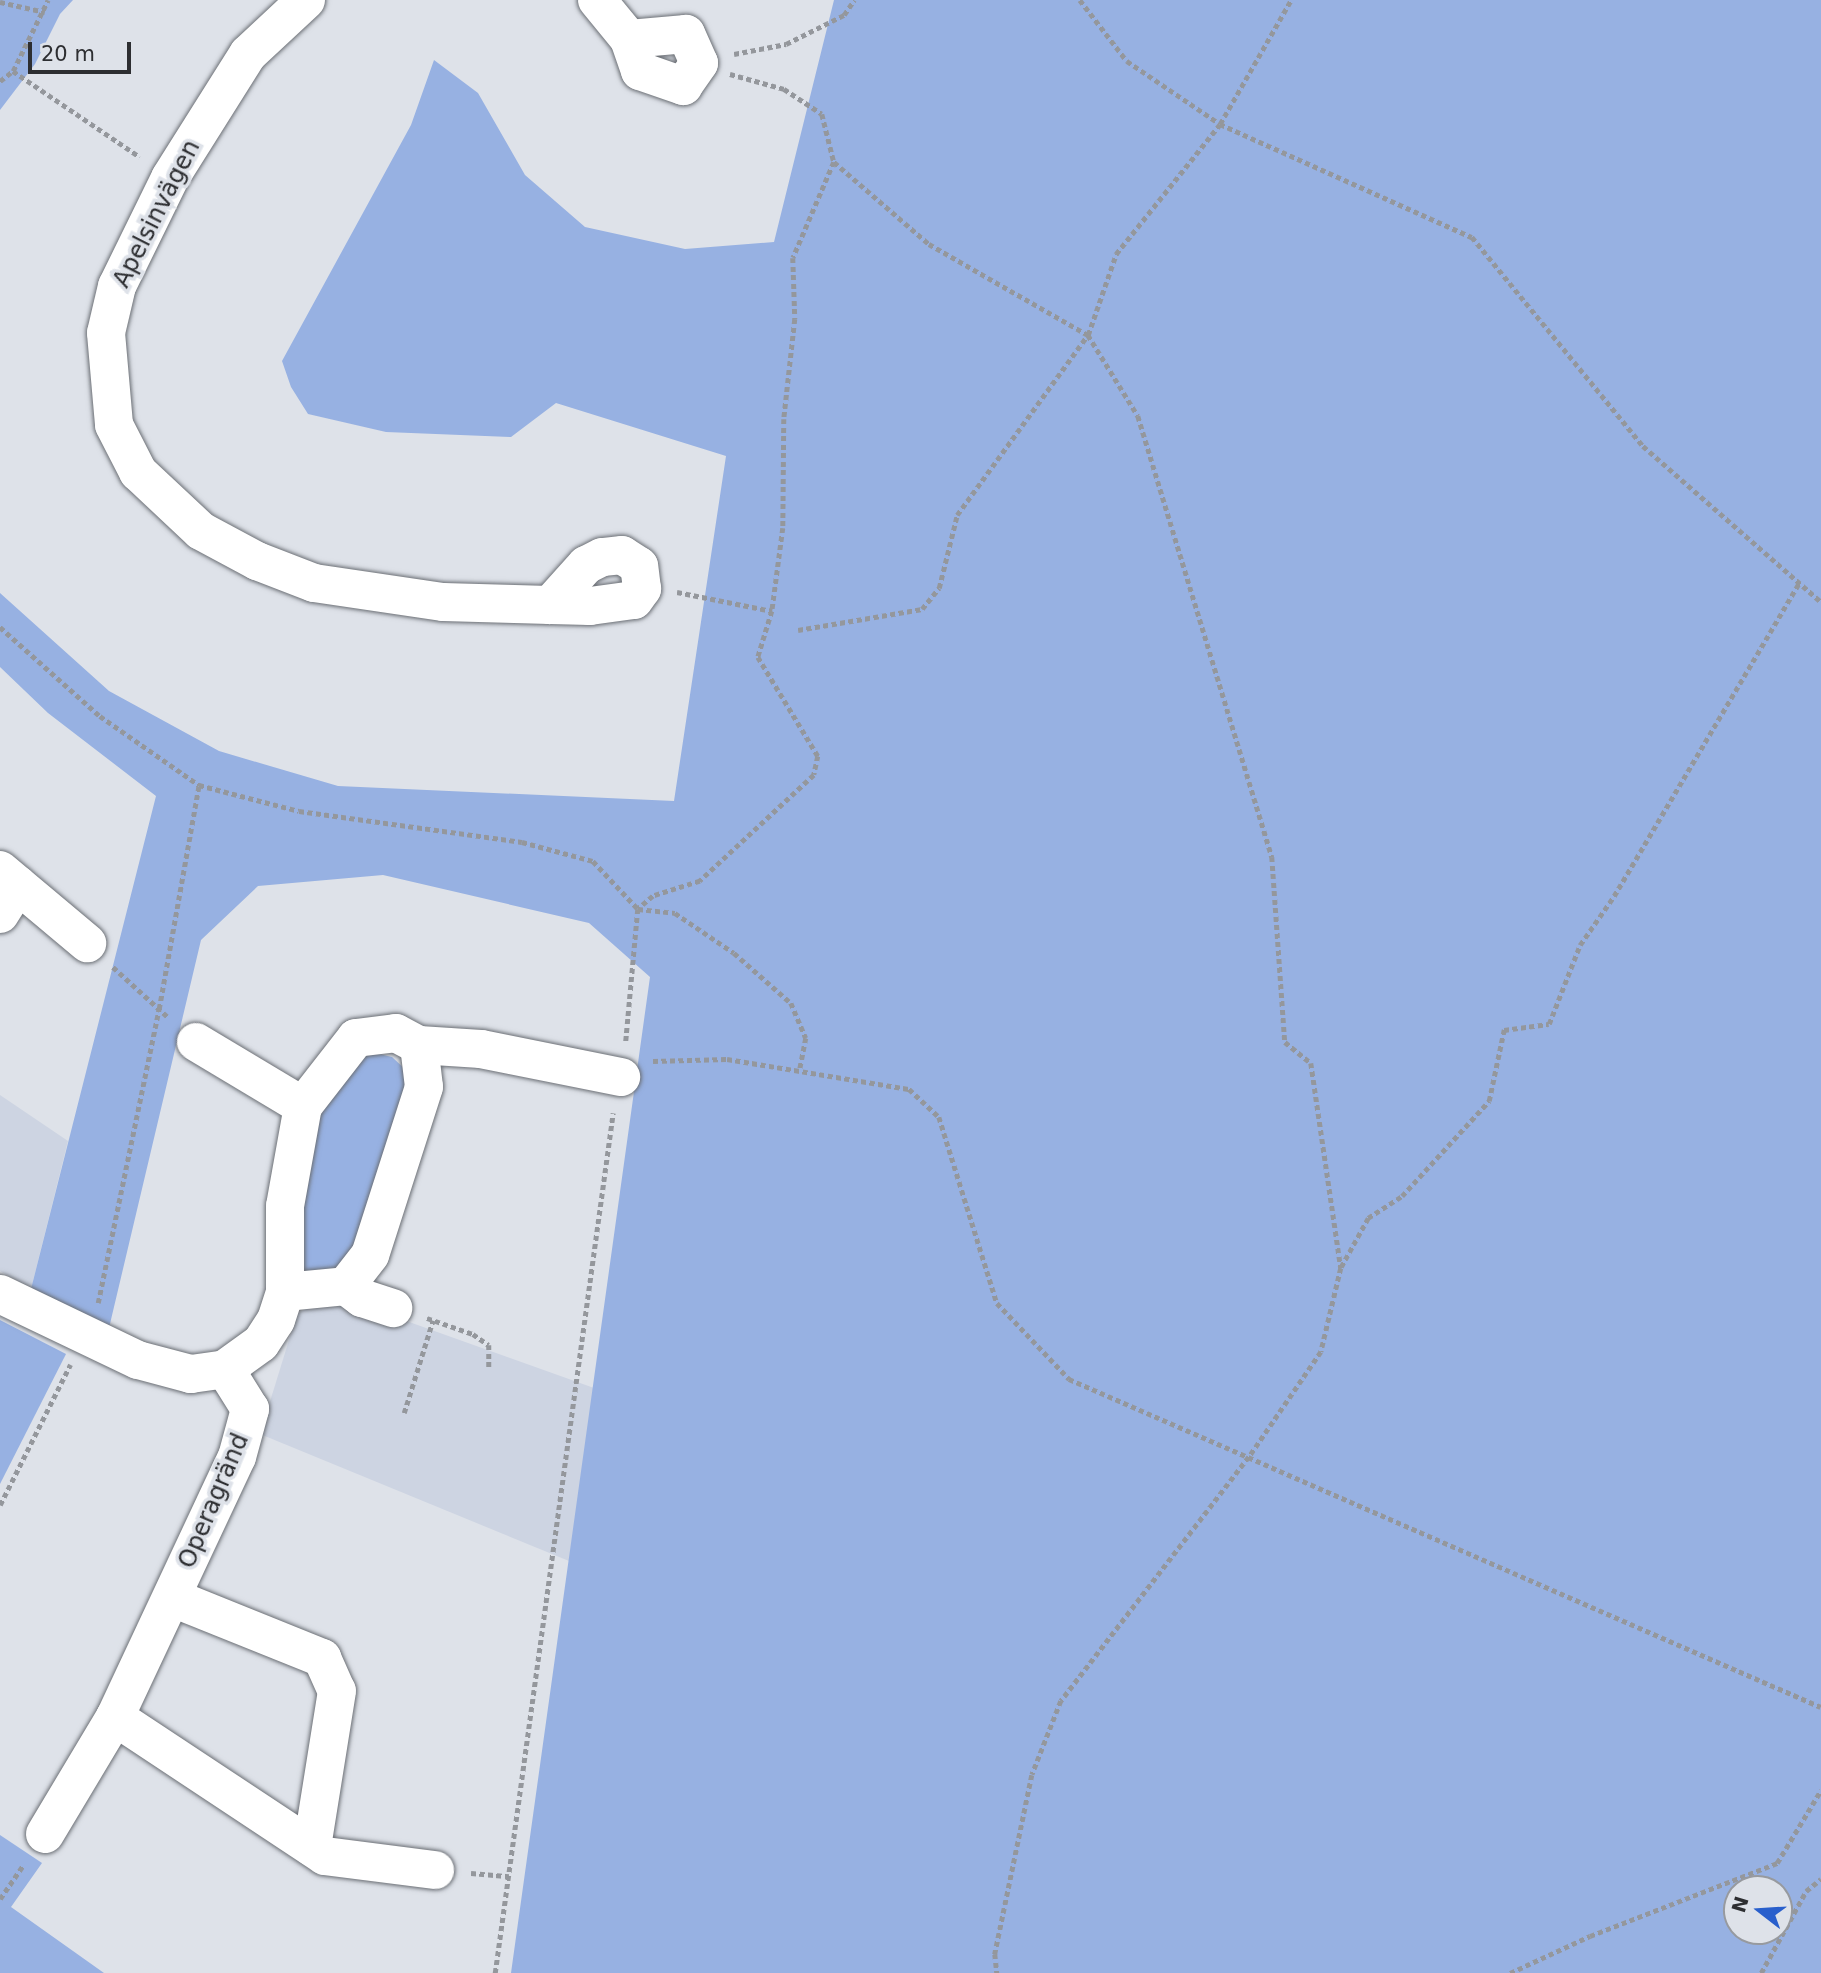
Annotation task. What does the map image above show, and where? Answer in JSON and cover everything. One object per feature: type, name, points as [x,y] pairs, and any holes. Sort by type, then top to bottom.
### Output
[{"type":"street","name":"Apelsinvägen","points":[[306,0],[248,54],[170,178],[117,286],[106,333],[114,425],[138,472],[201,531],[257,561],[314,583],[443,603],[551,605],[634,600]]},
{"type":"street","points":[[597,0],[629,39],[640,71],[683,86],[703,64]]},
{"type":"street","points":[[6,890],[87,943]]},
{"type":"street","points":[[0,1294],[84,1337],[138,1360],[191,1374],[225,1369],[261,1343],[276,1320],[285,1292],[285,1206],[303,1106],[356,1038],[396,1033],[419,1045],[481,1049],[622,1069]]},
{"type":"street","points":[[195,1042],[303,1106]]},
{"type":"street","points":[[346,1286],[370,1255],[424,1087],[419,1045]]},
{"type":"street","points":[[285,1292],[346,1286],[362,1298],[393,1308]]},
{"type":"street","name":"Operagränd","points":[[44,1834],[115,1717],[237,1457],[250,1409],[225,1369]]},
{"type":"street","name":"Operagränd","points":[[173,1598],[322,1658],[337,1691],[312,1847]]},
{"type":"street","points":[[115,1717],[325,1856],[435,1870]]},
{"type":"path","points":[[0,81],[13,71],[45,12],[48,0]]},
{"type":"path","points":[[703,64],[786,44],[844,15],[854,0]]},
{"type":"path","points":[[1080,0],[1127,61],[1220,124],[1472,237],[1643,446],[1821,602]]},
{"type":"path","points":[[798,630],[922,609],[939,588],[957,515],[1088,335],[1116,254],[1220,124],[1291,0]]},
{"type":"path","points":[[0,2],[45,12]]},
{"type":"path","points":[[703,64],[751,83],[784,89],[822,114],[834,162],[929,244],[1088,335],[1138,416],[1272,857],[1285,1042],[1311,1063],[1341,1268]]},
{"type":"path","points":[[13,71],[170,178]]},
{"type":"path","points":[[495,1973],[622,1069],[638,909],[653,896],[700,881],[814,775],[818,756],[758,657],[772,611],[783,528],[784,419],[794,319],[793,258],[834,162]]},
{"type":"path","points":[[997,1973],[995,1954],[1032,1775],[1061,1701],[1249,1457],[1321,1352],[1341,1268],[1368,1218],[1402,1196],[1489,1101],[1504,1030],[1549,1024],[1580,945],[1614,896],[1799,583]]},
{"type":"path","points":[[634,600],[671,591],[772,611]]},
{"type":"path","points":[[0,626],[100,716],[199,785],[299,811],[522,842],[593,861],[638,909],[675,914],[734,953],[791,1003],[806,1038],[800,1068]]},
{"type":"path","points":[[0,1505],[97,1307],[159,1009],[199,785]]},
{"type":"path","points":[[87,943],[195,1042]]},
{"type":"path","points":[[622,1069],[727,1059],[800,1068],[909,1088],[939,1117],[997,1303],[1069,1379],[1821,1707]]},
{"type":"path","points":[[393,1308],[433,1320],[489,1345],[489,1367]]},
{"type":"path","points":[[404,1413],[433,1320]]},
{"type":"path","points":[[1510,1973],[1590,1936],[1777,1863],[1821,1790]]},
{"type":"path","points":[[0,1899],[44,1834]]},
{"type":"path","points":[[1761,1973],[1806,1891],[1821,1879]]},
{"type":"shaded area","points":[[0,0],[73,0],[60,14],[35,64],[0,110]]},
{"type":"shaded area","points":[[834,0],[1821,0],[1821,1973],[511,1973],[650,977],[589,923],[383,875],[258,886],[201,940],[109,1328],[31,1289],[156,796],[48,713],[0,667],[0,593],[109,691],[219,751],[338,786],[674,801],[726,456],[556,403],[511,437],[386,432],[308,414],[291,387],[282,361],[411,125],[434,60],[478,93],[525,175],[585,227],[685,249],[774,242]]},
{"type":"shaded area","points":[[371,1052],[392,1057],[407,1071],[411,1103],[363,1251],[319,1280],[291,1281],[322,1104],[348,1068]]},
{"type":"shaded area","points":[[0,1095],[68,1141],[31,1289],[0,1271]]},
{"type":"shaded area","points":[[342,1298],[594,1388],[569,1561],[260,1434],[297,1314],[317,1302]]},
{"type":"shaded area","points":[[0,1320],[66,1354],[0,1484]]},
{"type":"shaded area","points":[[0,1835],[42,1863],[11,1907],[104,1973],[0,1973]]}]
